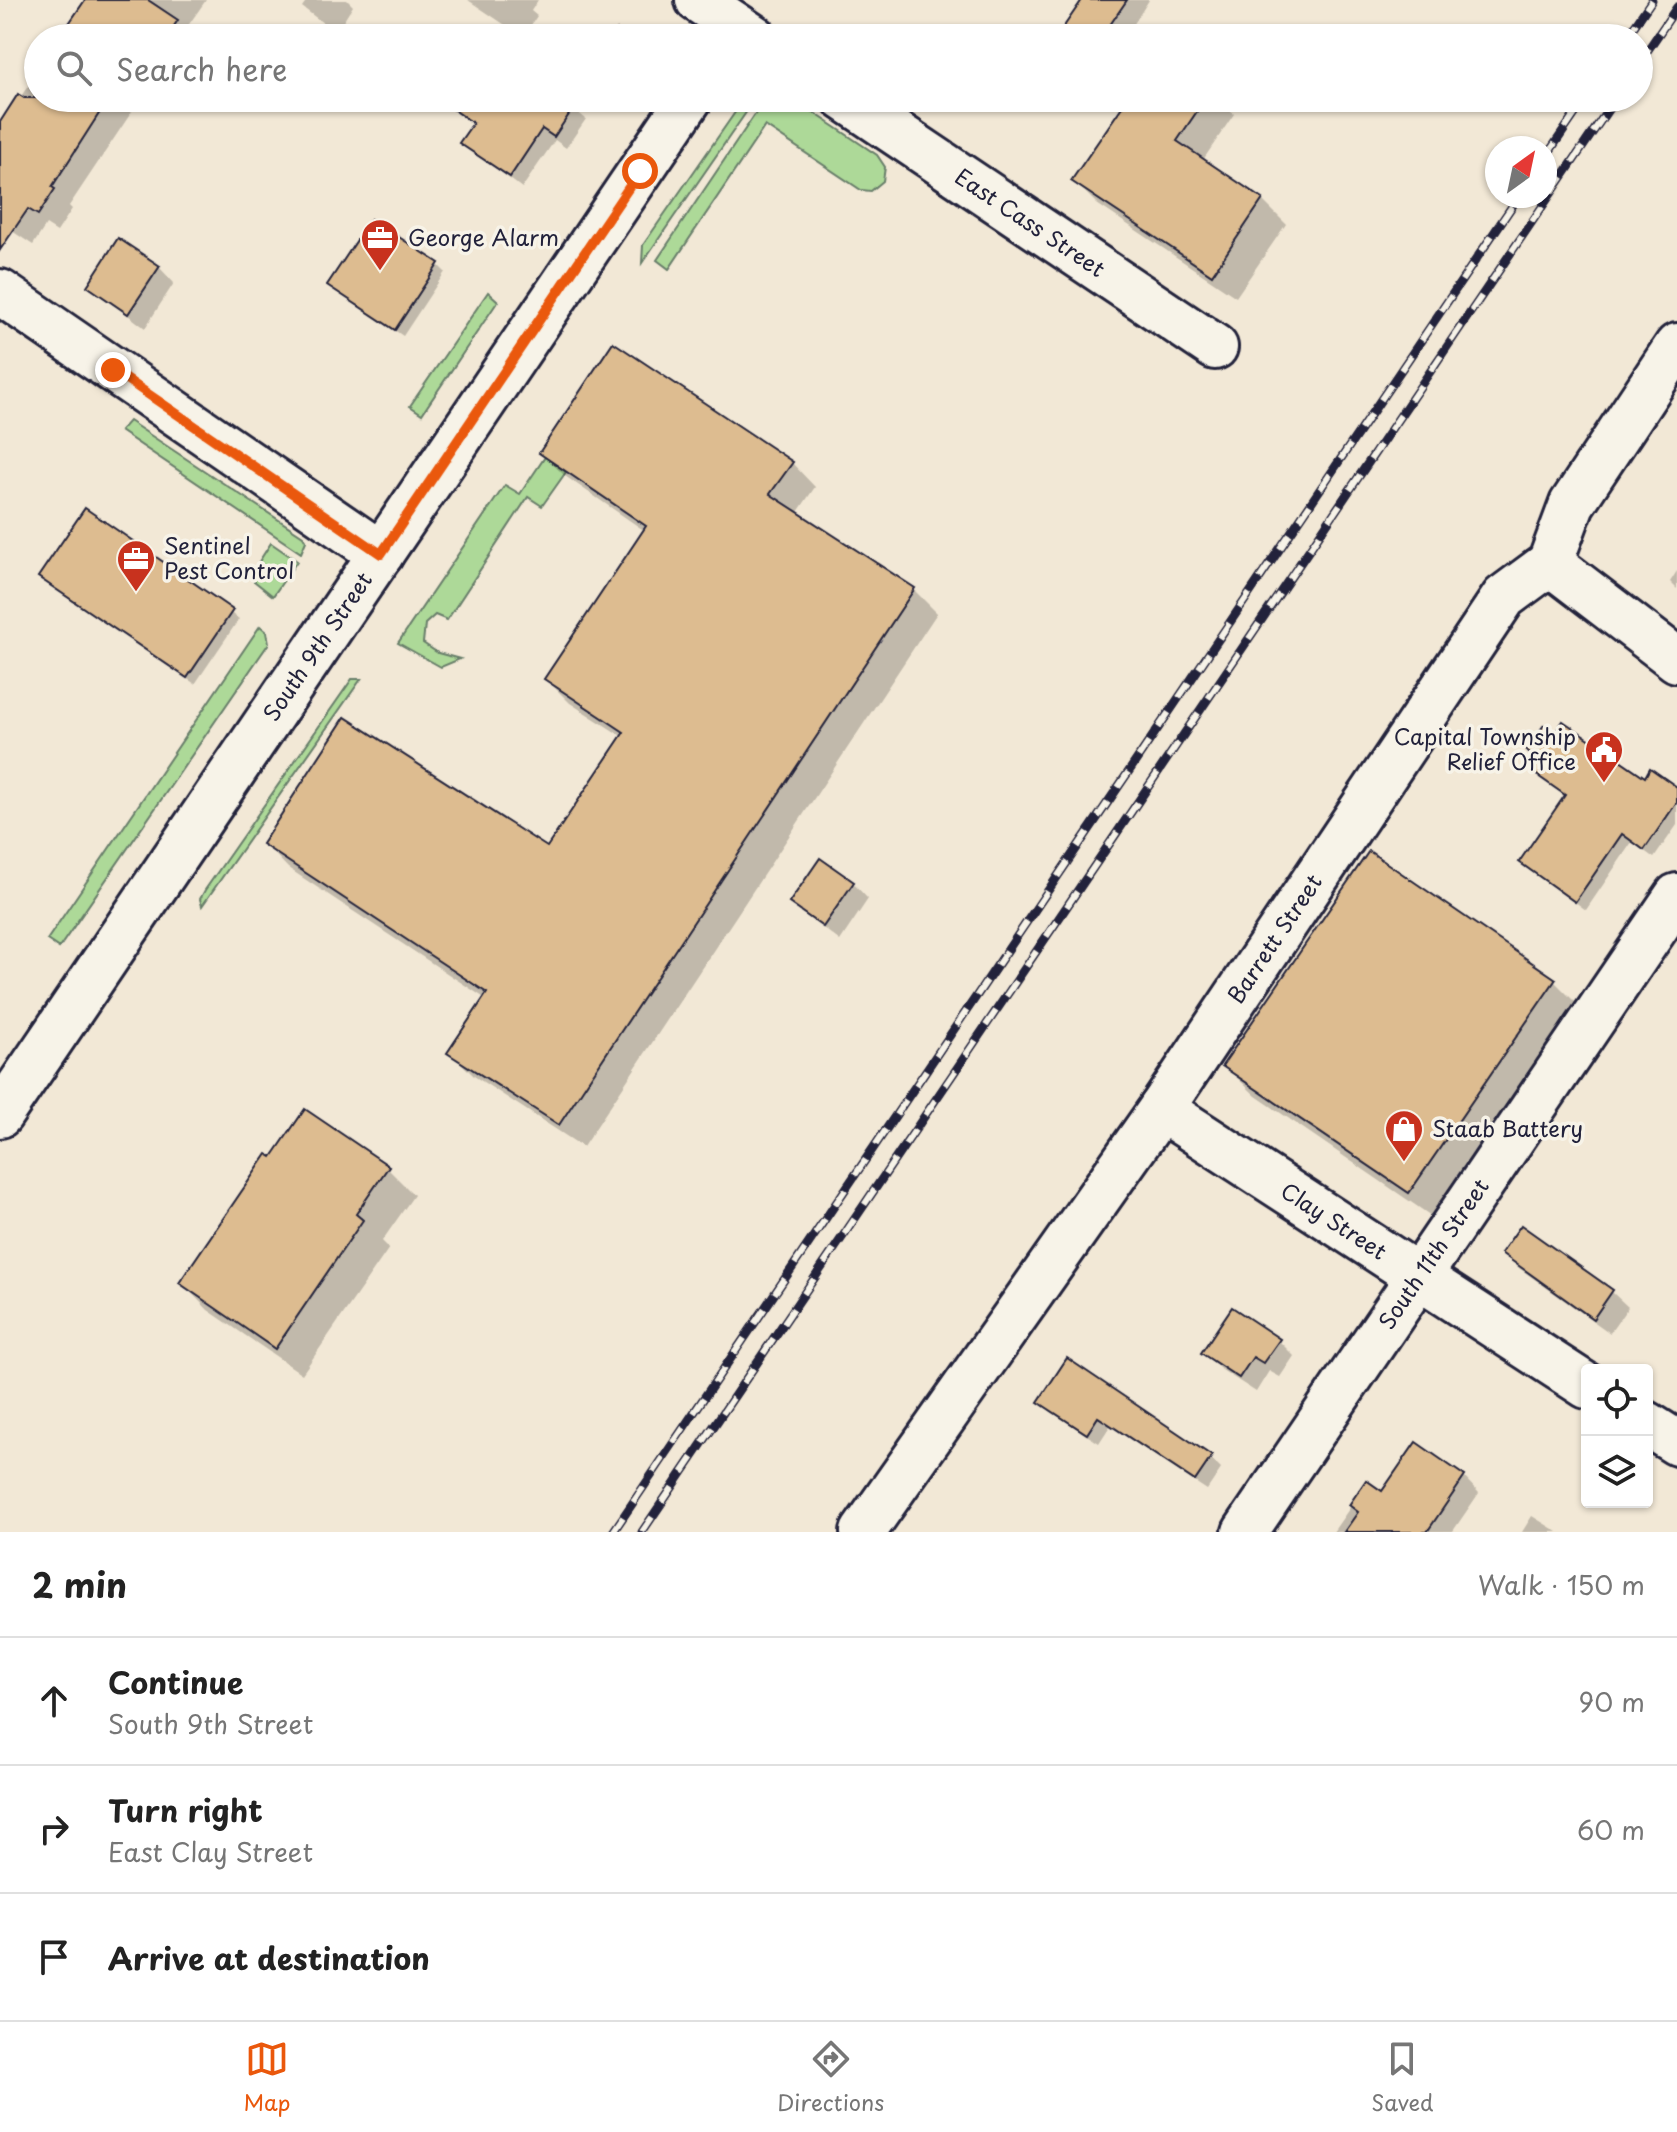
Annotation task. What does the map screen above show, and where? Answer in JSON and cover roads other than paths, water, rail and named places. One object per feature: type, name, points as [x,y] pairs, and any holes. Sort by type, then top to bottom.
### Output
[{"type":"street","points":[[698,0],[741,24]]},
{"type":"street","name":"South 9th Street","points":[[0,1115],[15,1061],[381,554],[681,112]]},
{"type":"street","name":"East Cass Street","points":[[865,112],[1215,347]]},
{"type":"street","points":[[0,292],[381,554]]},
{"type":"street","points":[[1677,346],[1572,504],[1550,563],[1677,660]]},
{"type":"street","name":"Barrett Street","points":[[863,1532],[1161,1109],[1504,597],[1550,563]]},
{"type":"street","name":"South 11th Street","points":[[1245,1532],[1677,896]]},
{"type":"street","name":"Clay Street","points":[[1161,1109],[1581,1382]]},
{"type":"street","points":[[1653,1428],[1677,1443]]},
{"type":"railway","points":[[1636,24],[1652,0]]},
{"type":"railway","points":[[1653,42],[1677,7]]},
{"type":"railway","points":[[1557,140],[1576,112]]},
{"type":"railway","points":[[642,1532],[1606,112]]},
{"type":"railway","points":[[613,1532],[1511,208]]},
{"type":"place","name":"George Alarm","points":[[380,272]]},
{"type":"place","name":"Sentinel Pest Control","points":[[136,593]]},
{"type":"place","name":"Capital Township Relief Office","points":[[1604,784]]},
{"type":"place","name":"Staab Battery","points":[[1404,1163]]}]
